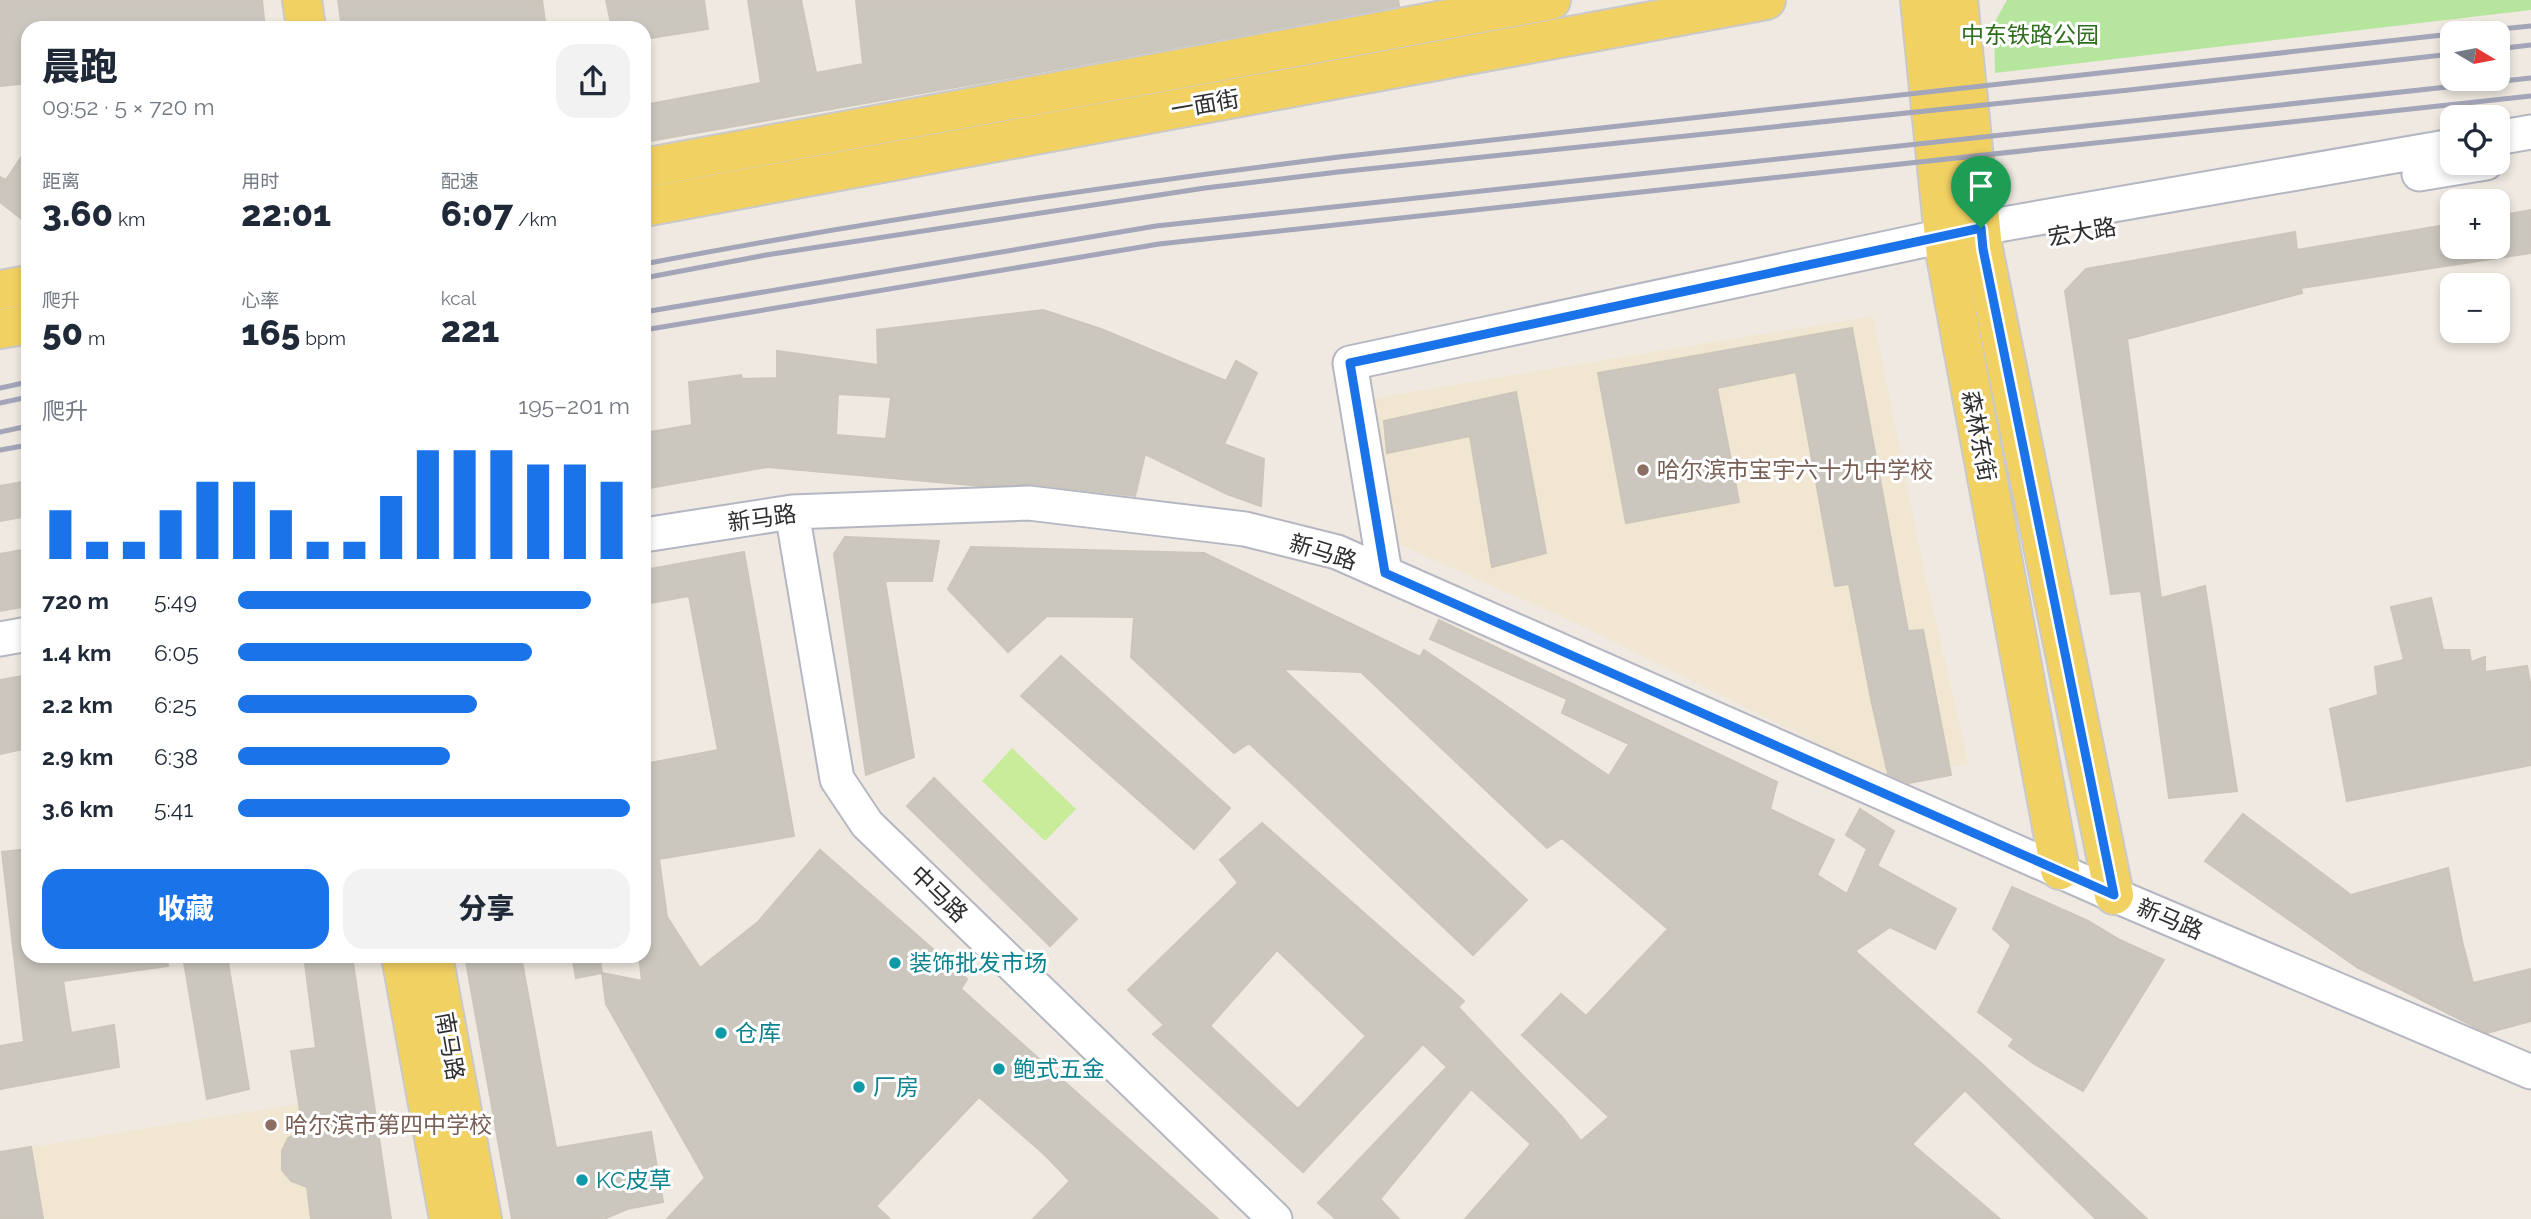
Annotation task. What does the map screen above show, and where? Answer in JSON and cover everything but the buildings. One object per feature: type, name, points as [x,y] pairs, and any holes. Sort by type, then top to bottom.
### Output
[{"type":"main road","points":[[276,0],[278,21]]},
{"type":"main road","points":[[302,0],[305,21]]},
{"type":"main road","name":"一面街","points":[[651,168],[1551,0]]},
{"type":"main road","name":"一面街","points":[[651,207],[1766,0]]},
{"type":"main road","name":"森林东街","points":[[1920,0],[1945,246],[2060,870]]},
{"type":"main road","name":"森林东街","points":[[1958,0],[1982,239],[2114,895]]},
{"type":"main road","points":[[0,290],[21,286]]},
{"type":"main road","points":[[0,329],[21,325]]},
{"type":"main road","name":"南马路","points":[[402,963],[449,1219]]},
{"type":"main road","name":"南马路","points":[[434,963],[482,1219]]},
{"type":"street","points":[[2510,136],[2531,132]]},
{"type":"street","name":"宏大路","points":[[1385,573],[1350,363],[2440,148]]},
{"type":"street","points":[[2510,159],[2531,155]]},
{"type":"street","name":"宏大路","points":[[1982,239],[2440,170]]},
{"type":"street","name":"新马路","points":[[651,533],[792,512],[1029,502],[1245,529],[1337,552],[2114,895],[2531,1072]]},
{"type":"street","name":"中马路","points":[[792,512],[837,779],[867,824],[1275,1219]]},
{"type":"street","points":[[0,639],[21,635]]},
{"type":"shaded area","name":"哈尔滨市宝宇六十九中学校","points":[[1873,316],[1922,561],[1969,764],[1886,777],[1580,625],[1394,542],[1369,399]]},
{"type":"shaded area","name":"哈尔滨市第四中学校","points":[[364,1040],[391,1219],[0,1219],[0,1152],[298,1104],[291,1051]]},
{"type":"green space","name":"中东铁路公园","points":[[2007,0],[2531,0],[2531,10],[1995,73],[1994,23]]},
{"type":"green space","points":[[1012,748],[1076,809],[1045,841],[982,781]]},
{"type":"railway","points":[[2510,28],[2531,26]]},
{"type":"railway","points":[[651,263],[990,205],[1339,157],[2440,35]]},
{"type":"railway","points":[[2510,47],[2531,45]]},
{"type":"railway","points":[[651,277],[766,255],[1205,188],[2440,55]]},
{"type":"railway","points":[[651,311],[1156,226],[2531,78]]},
{"type":"railway","points":[[651,329],[1159,244],[2531,96]]},
{"type":"railway","points":[[0,388],[21,384]]},
{"type":"railway","points":[[0,403],[21,398]]},
{"type":"railway","points":[[0,432],[21,428]]},
{"type":"railway","points":[[0,450],[21,446]]},
{"type":"place","name":"哈尔滨市宝宇六十九中学校","points":[[1643,470]]},
{"type":"place","name":"装饰批发市场","points":[[895,963]]},
{"type":"place","name":"仓库","points":[[721,1033]]},
{"type":"place","name":"鲍式五金","points":[[999,1069]]},
{"type":"place","name":"厂房","points":[[859,1087]]},
{"type":"place","name":"哈尔滨市第四中学校","points":[[271,1125]]},
{"type":"place","name":"KC皮草","points":[[582,1180]]},
{"type":"route","points":[[1981,228],[1983,249],[2114,895],[1385,573],[1350,363],[1981,228]]}]
